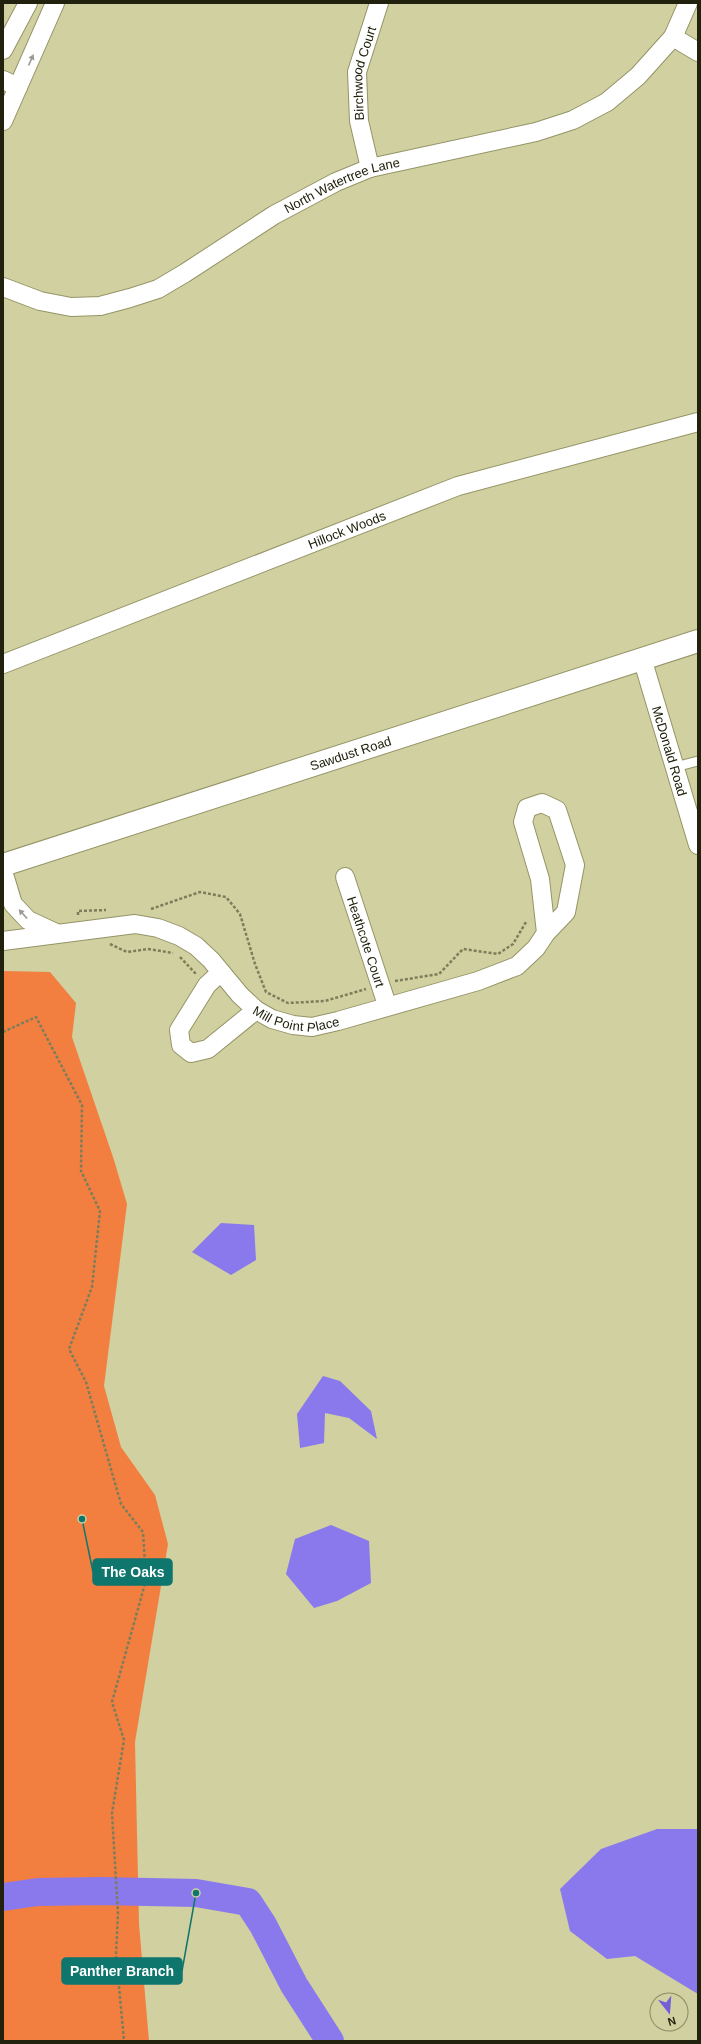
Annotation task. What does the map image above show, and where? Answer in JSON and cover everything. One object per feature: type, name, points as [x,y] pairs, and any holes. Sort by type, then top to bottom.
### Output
[{"type":"street","points":[[3,50],[28,3]]},
{"type":"street","points":[[3,121],[11,84],[55,3]]},
{"type":"street","name":"Birchwood Court","points":[[370,168],[359,121],[358,72],[379,3]]},
{"type":"street","name":"North Watertree Lane","points":[[3,286],[40,301],[71,307],[100,306],[130,298],[158,289],[274,215],[336,182],[370,168],[521,136],[573,120],[607,102],[638,76],[673,38],[688,3]]},
{"type":"street","points":[[673,38],[698,52]]},
{"type":"street","name":"Hillock Woods","points":[[3,664],[458,486],[698,422]]},
{"type":"street","name":"Sawdust Road","points":[[3,865],[698,641]]},
{"type":"street","name":"McDonald Road","points":[[642,658],[698,845]]},
{"type":"street","name":"Mill Point Place","points":[[3,941],[135,924],[158,928],[179,936],[196,946],[221,972],[240,995],[256,1010],[272,1019],[293,1025],[312,1027],[338,1021],[478,981],[517,966],[536,948],[546,933],[566,912],[575,865],[557,810],[542,803],[527,808],[522,822],[540,879],[546,933]]},
{"type":"street","points":[[3,871],[13,904],[28,920],[56,934]]},
{"type":"street","name":"Heathcote Court","points":[[345,877],[387,1006]]},
{"type":"street","points":[[221,972],[207,985],[179,1030],[181,1045],[191,1053],[208,1049],[256,1010]]},
{"type":"lane","points":[[675,768],[698,760]]},
{"type":"path","points":[[145,911],[200,892],[226,897],[240,914],[255,964],[266,992],[288,1003],[325,1001],[407,977],[420,978],[439,974],[463,949],[498,954],[513,944],[526,922]]},
{"type":"path","points":[[79,931],[78,910],[108,910]]},
{"type":"path","points":[[109,944],[127,952],[148,949],[177,954],[207,985]]},
{"type":"path","points":[[3,1032],[36,1017],[82,1105],[81,1171],[100,1212],[92,1287],[69,1349],[86,1382],[121,1504],[143,1532],[146,1580],[112,1702],[124,1740],[112,1813],[118,1914],[116,1954],[124,2039]]},
{"type":"shaded area","points":[[3,971],[50,972],[76,1003],[72,1037],[114,1160],[127,1204],[104,1386],[121,1447],[155,1495],[168,1544],[135,1742],[139,1924],[149,2041],[3,2041]]},
{"type":"shaded area","points":[[221,1223],[254,1225],[256,1260],[231,1275],[192,1252]]},
{"type":"shaded area","points":[[323,1376],[340,1381],[371,1411],[377,1439],[349,1418],[325,1413],[324,1443],[300,1448],[297,1414]]},
{"type":"shaded area","points":[[331,1525],[369,1541],[371,1583],[337,1601],[314,1608],[286,1574],[295,1539]]},
{"type":"shaded area","points":[[657,1829],[698,1829],[698,1994],[635,1956],[607,1959],[570,1931],[560,1889],[601,1849]]},
{"type":"waterway","points":[[3,1897],[38,1892],[100,1891],[196,1893],[248,1902],[263,1925],[294,1985],[330,2041]]},
{"type":"place","name":"The Oaks","points":[[82,1519]]},
{"type":"place","name":"Panther Branch","points":[[196,1893]]}]
